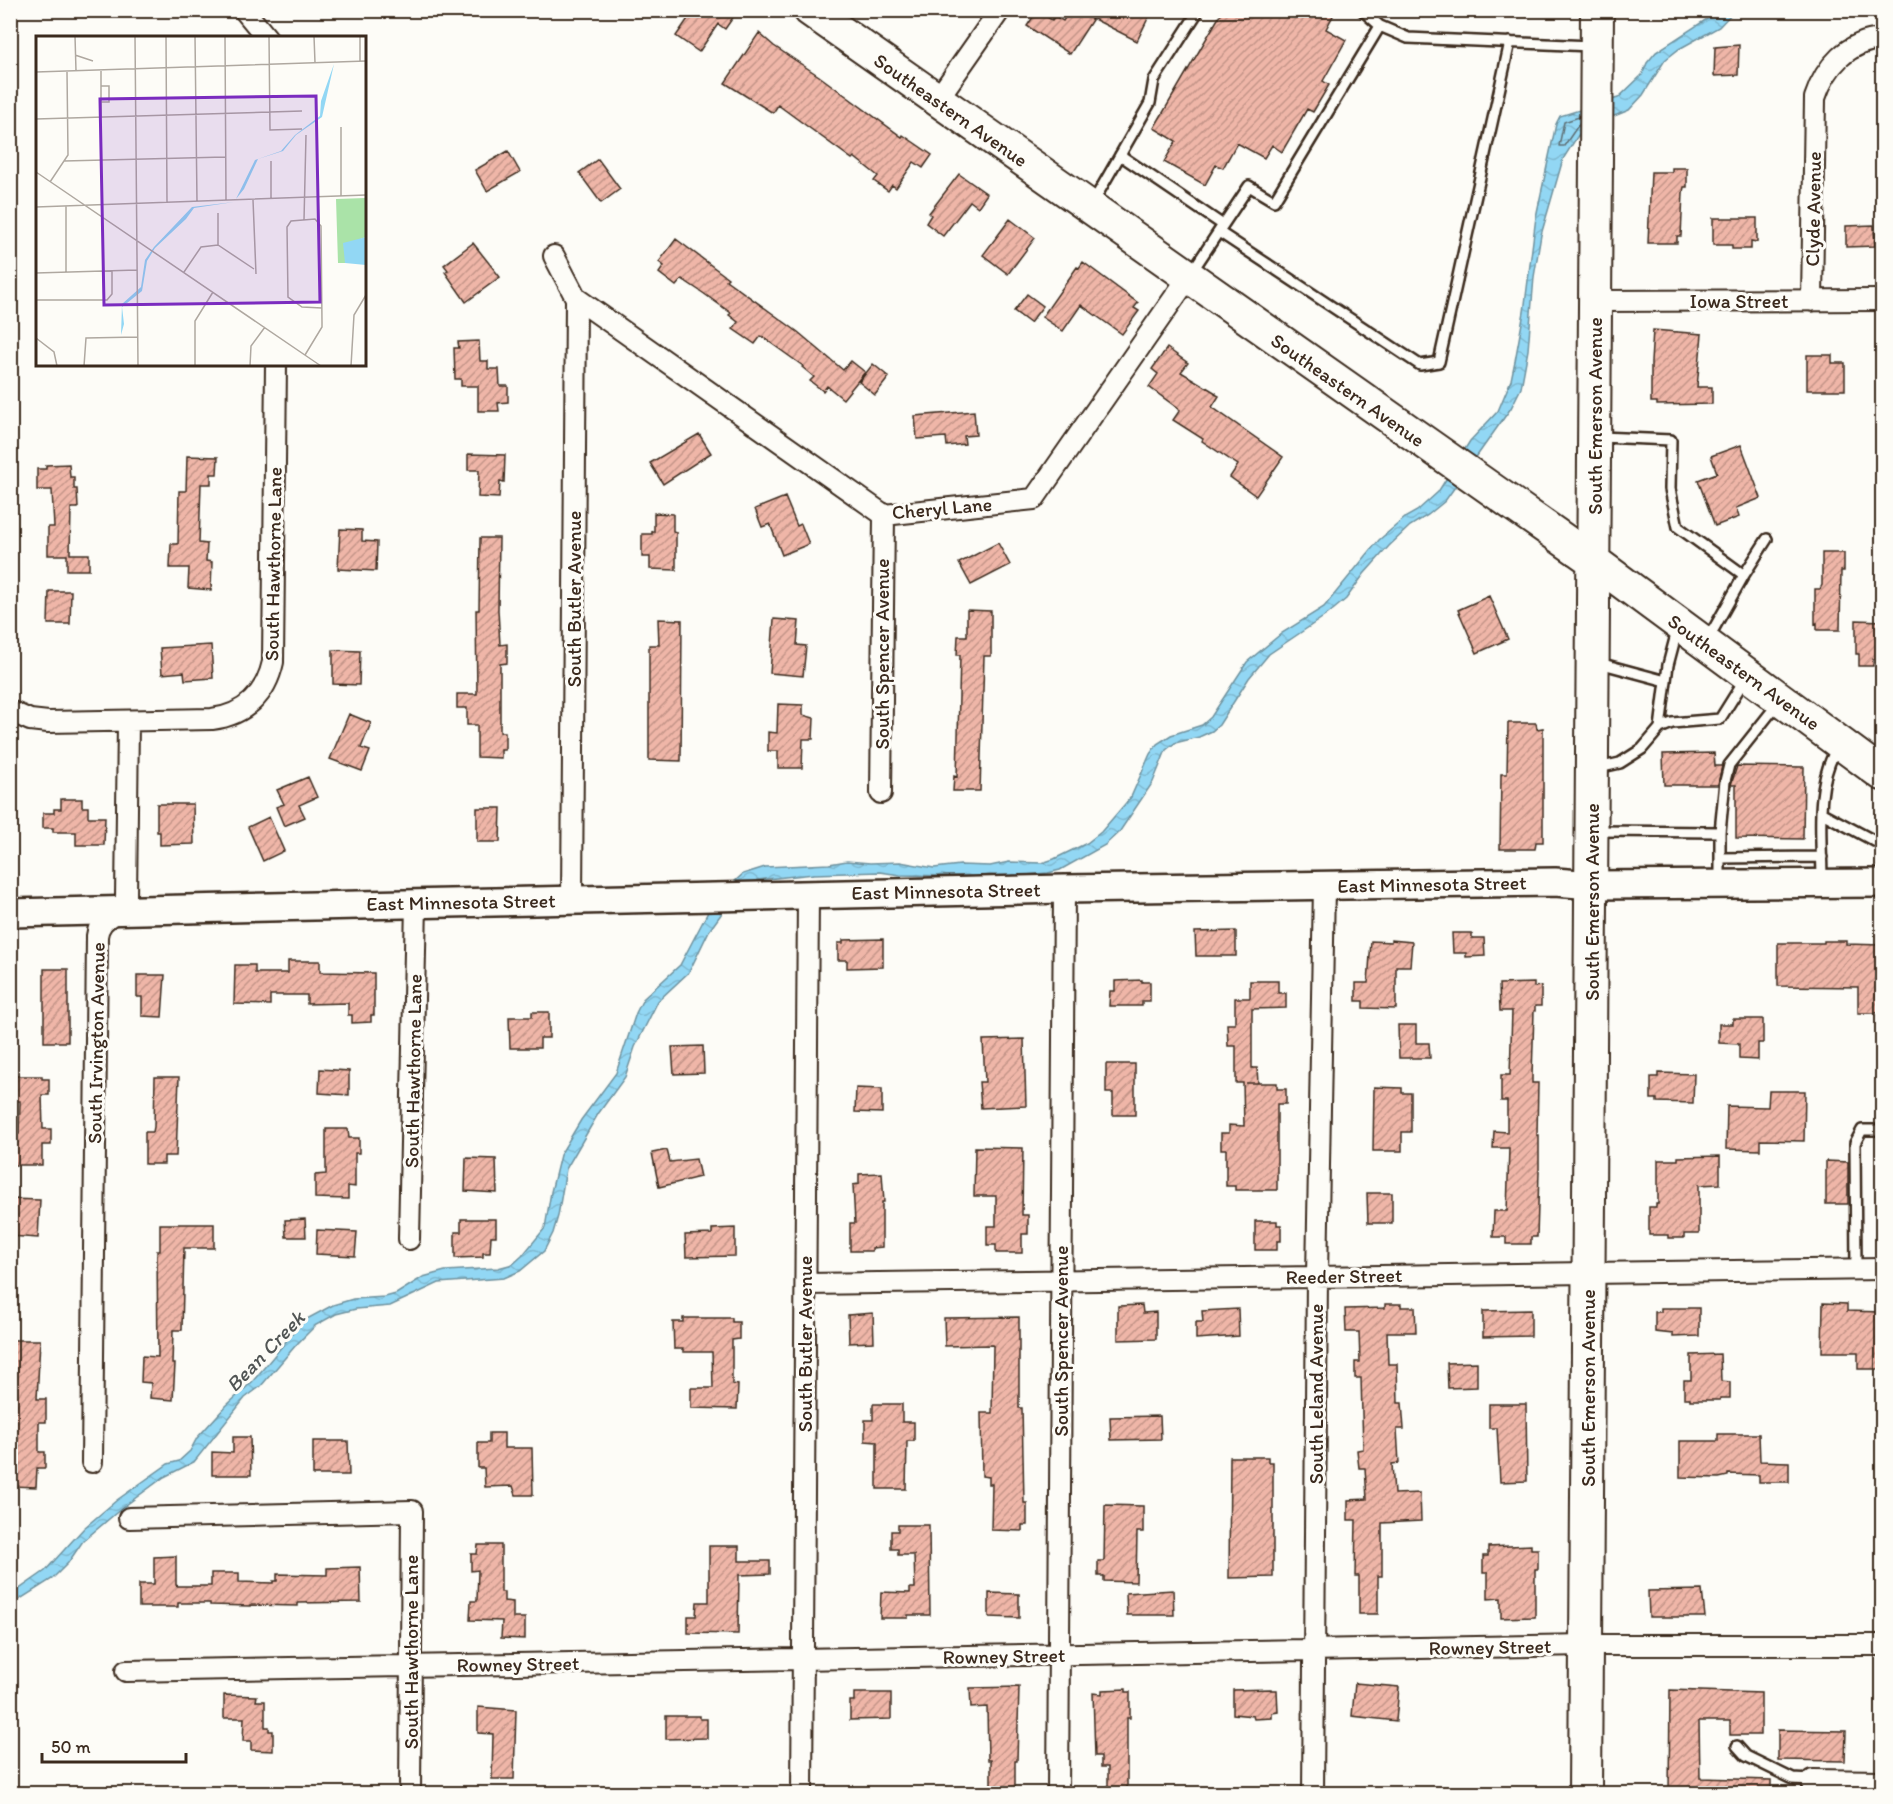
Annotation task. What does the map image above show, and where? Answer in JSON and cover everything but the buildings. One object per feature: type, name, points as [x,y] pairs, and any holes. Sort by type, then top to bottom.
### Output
[{"type":"main road","name":"Southeastern Avenue","points":[[810,10],[1595,562],[1882,774]]},
{"type":"main road","name":"South Emerson Avenue","points":[[1585,1794],[1597,10]]},
{"type":"street","points":[[244,10],[265,36]]},
{"type":"street","points":[[937,100],[1000,10]]},
{"type":"street","name":"Clyde Avenue","points":[[1812,301],[1814,117],[1818,90],[1821,80],[1832,65],[1853,47],[1871,40],[1882,39]]},
{"type":"street","points":[[554,256],[576,298]]},
{"type":"street","name":"Cheryl Lane","points":[[576,298],[884,515],[1034,499],[1188,278]]},
{"type":"street","name":"South Butler Avenue","points":[[572,900],[576,298]]},
{"type":"street","name":"Iowa Street","points":[[1594,301],[1882,300]]},
{"type":"street","name":"South Hawthorne Lane","points":[[128,721],[212,719],[238,713],[258,694],[268,678],[273,653],[276,366]]},
{"type":"street","name":"South Spencer Avenue","points":[[881,793],[884,515]]},
{"type":"street","points":[[10,711],[39,721],[128,721],[127,892],[120,910]]},
{"type":"street","name":"East Minnesota Street","points":[[10,913],[1064,889],[1555,882],[1592,885],[1720,871],[1822,884],[1882,883]]},
{"type":"street","name":"South Leland Avenue","points":[[1313,1794],[1317,1276],[1324,886]]},
{"type":"street","name":"South Spencer Avenue","points":[[1058,1794],[1064,889]]},
{"type":"street","name":"South Butler Avenue","points":[[802,1794],[808,895]]},
{"type":"street","name":"South Hawthorne Lane","points":[[409,1239],[416,903]]},
{"type":"street","name":"South Irvington Avenue","points":[[92,1462],[97,936],[102,921],[120,910]]},
{"type":"street","name":"Reeder Street","points":[[806,1284],[1882,1269]]},
{"type":"street","name":"South Hawthorne Lane","points":[[129,1518],[412,1511],[410,1794]]},
{"type":"street","name":"Rowney Street","points":[[126,1671],[1586,1645],[1882,1645]]},
{"type":"street","points":[[1813,1787],[1882,1781]]},
{"type":"lane","points":[[1090,208],[1150,103],[1154,80],[1199,10]]},
{"type":"lane","points":[[1362,10],[1380,26],[1408,38],[1596,46]]},
{"type":"lane","points":[[1188,278],[1249,186],[1274,201],[1380,26]]},
{"type":"lane","points":[[1120,155],[1221,228],[1420,365],[1439,362],[1510,42]]},
{"type":"lane","points":[[1594,436],[1671,440],[1670,489],[1678,527],[1744,574]]},
{"type":"lane","points":[[1705,644],[1744,574],[1767,539]]},
{"type":"lane","points":[[1660,728],[1668,665],[1679,624]]},
{"type":"lane","points":[[1594,662],[1666,681]]},
{"type":"lane","points":[[1593,769],[1620,763],[1642,749],[1660,728],[1672,723],[1690,723],[1720,718],[1748,675]]},
{"type":"lane","points":[[1781,699],[1729,765],[1725,781],[1720,832],[1720,871],[1822,857]]},
{"type":"lane","points":[[1822,884],[1824,780],[1830,760],[1840,743]]},
{"type":"lane","points":[[1822,813],[1882,845]]},
{"type":"lane","points":[[1592,831],[1720,832]]},
{"type":"lane","points":[[1856,1270],[1855,1143],[1862,1130],[1882,1130]]},
{"type":"lane","points":[[1737,1746],[1746,1756],[1813,1787]]},
{"type":"water","points":[[1716,11],[1734,11],[1719,27],[1679,49],[1665,60],[1643,95],[1629,110],[1582,129],[1563,159],[1541,235],[1534,277],[1528,350],[1521,388],[1511,408],[1445,501],[1410,526],[1389,546],[1346,599],[1269,654],[1249,678],[1219,725],[1199,737],[1175,743],[1166,750],[1153,782],[1120,831],[1105,845],[1060,870],[1048,873],[1005,877],[900,875],[880,872],[814,874],[757,880],[743,889],[734,882],[743,874],[765,867],[847,861],[900,862],[934,868],[960,865],[990,866],[1009,862],[1042,863],[1087,843],[1101,832],[1131,797],[1150,754],[1157,744],[1171,735],[1202,725],[1211,717],[1247,662],[1282,633],[1324,607],[1379,540],[1438,492],[1470,441],[1498,411],[1511,380],[1524,312],[1536,217],[1556,124],[1560,116],[1618,98],[1642,75],[1647,63],[1656,52]]},
{"type":"water","points":[[709,910],[722,913],[709,931],[689,972],[658,1001],[635,1047],[625,1077],[598,1114],[566,1169],[558,1216],[544,1251],[520,1271],[504,1278],[439,1283],[390,1306],[356,1309],[336,1314],[316,1325],[261,1386],[245,1398],[194,1462],[164,1477],[122,1508],[83,1541],[68,1563],[52,1579],[11,1605],[11,1595],[45,1571],[84,1528],[117,1500],[168,1464],[179,1461],[190,1451],[197,1438],[253,1381],[303,1321],[333,1305],[353,1299],[396,1294],[423,1277],[445,1271],[498,1268],[513,1264],[522,1256],[545,1228],[560,1155],[581,1120],[616,1073],[643,999],[680,965]]},
{"type":"water label","name":"Bean Creek","points":[[265,1351]]}]
